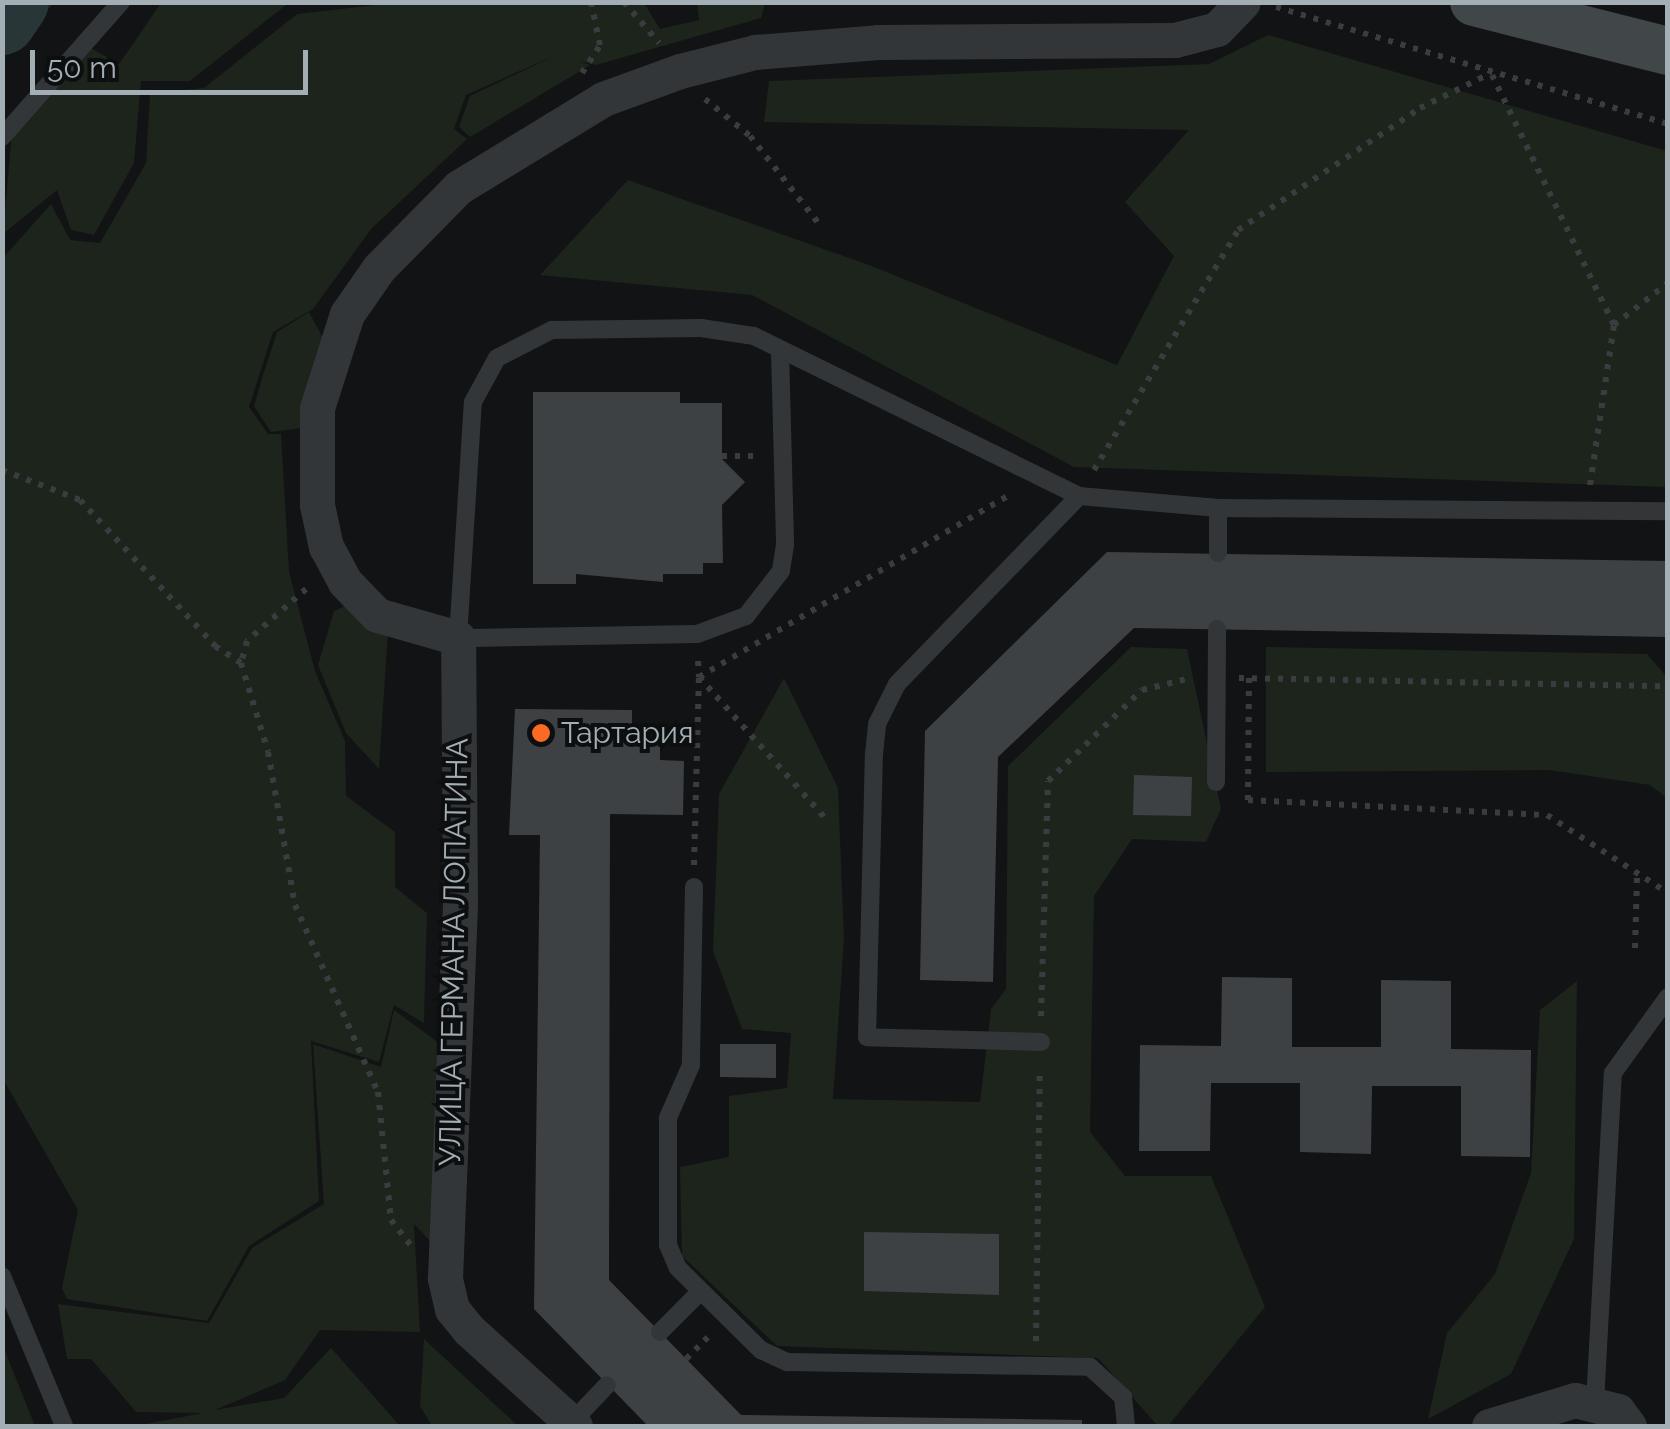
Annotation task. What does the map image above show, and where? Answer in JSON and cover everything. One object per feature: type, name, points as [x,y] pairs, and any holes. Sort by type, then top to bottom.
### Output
[{"type":"main road","points":[[1474,2],[1668,51]]},
{"type":"street","points":[[458,638],[377,615],[345,582],[317,505],[317,408],[330,351],[378,268],[459,187],[604,99],[680,71],[754,52],[878,42],[1175,40],[1216,29],[1243,2]]},
{"type":"street","name":"УЛИЦА ГЕРМАНА ЛОПАТИНА","points":[[458,638],[460,904],[445,1278],[452,1309],[469,1330],[573,1424]]},
{"type":"street","points":[[1489,1426],[1544,1406],[1595,1403],[1618,1412],[1629,1426]]},
{"type":"lane","points":[[2,138],[121,2]]},
{"type":"lane","points":[[780,350],[782,571],[746,616],[697,634],[458,638],[468,431],[473,402],[497,358],[536,336],[588,326],[726,330],[780,350],[1079,496],[1218,508],[1668,511]]},
{"type":"lane","points":[[1041,1042],[867,1037],[874,754],[881,712],[897,684],[1079,496]]},
{"type":"lane","points":[[1218,508],[1218,554]]},
{"type":"lane","points":[[1216,782],[1217,630]]},
{"type":"lane","points":[[694,886],[691,1065],[668,1118],[668,1245],[701,1292],[761,1350],[787,1362],[1090,1368],[1110,1378],[1123,1396],[1126,1426]]},
{"type":"lane","points":[[1595,1403],[1613,1073],[1668,997]]},
{"type":"lane","points":[[2,1276],[64,1426]]},
{"type":"lane","points":[[660,1332],[701,1292]]},
{"type":"lane","points":[[573,1424],[607,1385]]},
{"type":"path","points":[[584,80],[581,64],[600,45],[591,2]]},
{"type":"path","points":[[624,2],[680,71],[750,136],[819,224]]},
{"type":"path","points":[[1260,2],[1668,124]]},
{"type":"path","points":[[1492,73],[1614,325],[1586,512]]},
{"type":"path","points":[[1079,496],[1238,230],[1420,108],[1492,73]]},
{"type":"path","points":[[1614,325],[1668,283]]},
{"type":"path","points":[[722,456],[760,456]]},
{"type":"path","points":[[2,470],[80,500],[215,646],[241,664]]},
{"type":"path","points":[[699,677],[749,654],[926,537],[1041,478]]},
{"type":"path","points":[[306,589],[247,640],[241,664],[268,752],[296,904],[378,1092],[391,1220],[425,1265]]},
{"type":"path","points":[[694,886],[697,634]]},
{"type":"path","points":[[699,677],[828,820]]},
{"type":"path","points":[[1036,1367],[1048,781],[1142,690],[1217,678],[1668,686]]},
{"type":"path","points":[[1249,678],[1248,800],[1547,815],[1668,893]]},
{"type":"path","points":[[1636,948],[1637,876]]},
{"type":"shaded area","points":[[402,2],[644,3],[660,29],[699,20],[697,3],[765,3],[761,18],[596,65],[578,61],[590,65],[470,137],[459,127],[470,96],[556,55],[466,95],[454,129],[467,139],[372,228],[313,309],[273,332],[249,407],[268,434],[281,434],[289,572],[315,671],[345,741],[346,796],[395,832],[395,887],[427,913],[424,1023],[394,1005],[379,1062],[311,1041],[319,1201],[249,1246],[207,1321],[67,1299],[62,1288],[78,1210],[3,1079],[3,258],[51,204],[70,240],[100,243],[146,163],[150,93],[204,88],[297,14]]},
{"type":"shaded area","points":[[2,3],[54,3],[3,57]]},
{"type":"shaded area","points":[[161,3],[313,3],[286,5],[190,81],[141,81],[134,163],[94,235],[71,230],[57,190],[3,234],[13,120],[89,47],[119,64]]},
{"type":"shaded area","points":[[1268,35],[1667,151],[1667,487],[1074,467],[752,295],[540,275],[628,180],[869,265],[1117,365],[1174,256],[1125,202],[1189,130],[764,122],[769,81],[1209,64]]},
{"type":"shaded area","points":[[309,312],[326,344],[309,427],[271,432],[254,406],[263,375],[277,332]]},
{"type":"shaded area","points":[[368,596],[388,630],[379,769],[346,733],[318,665],[334,611]]},
{"type":"shaded area","points":[[1131,647],[1187,649],[1221,809],[1206,842],[1132,839],[1094,896],[1090,1132],[1125,1176],[1211,1176],[1265,1307],[1168,1426],[1158,1426],[1098,1358],[777,1346],[682,1256],[680,1167],[729,1157],[729,1096],[787,1088],[791,1033],[742,1029],[713,951],[719,794],[784,678],[838,788],[844,939],[833,1099],[980,1102],[991,1009],[1006,989],[1008,766]]},
{"type":"shaded area","points":[[1266,647],[1647,654],[1667,677],[1667,798],[1650,785],[1549,770],[1266,772]]},
{"type":"shaded area","points":[[1577,981],[1574,1239],[1511,1374],[1428,1419],[1447,1333],[1495,1274],[1531,1173],[1540,1010]]},
{"type":"shaded area","points":[[394,1010],[447,1049],[459,1272],[414,1224],[420,1332],[320,1330],[285,1380],[215,1410],[284,1398],[331,1348],[400,1426],[135,1426],[203,1413],[136,1412],[91,1359],[67,1359],[58,1304],[209,1323],[252,1248],[324,1204],[313,1044],[381,1067]]},
{"type":"shaded area","points":[[424,1339],[518,1426],[432,1426],[420,1406]]},
{"type":"shaded area","points":[[3,1346],[35,1426],[3,1426]]},
{"type":"building","points":[[533,392],[680,392],[680,403],[722,403],[722,459],[745,482],[722,505],[723,563],[703,563],[703,574],[663,574],[663,582],[576,574],[576,584],[533,584]]},
{"type":"building","points":[[1107,552],[1668,561],[1668,637],[1134,628],[998,757],[993,982],[920,980],[925,731]]},
{"type":"building","points":[[515,709],[632,710],[632,742],[660,743],[660,760],[684,761],[683,815],[610,814],[609,1280],[741,1415],[1082,1420],[1082,1426],[648,1426],[534,1309],[540,835],[509,835]]},
{"type":"building","points":[[1134,775],[1192,777],[1191,816],[1133,815]]},
{"type":"building","points":[[1222,977],[1292,978],[1292,1047],[1381,1047],[1381,980],[1451,981],[1451,1049],[1531,1050],[1530,1157],[1461,1156],[1461,1086],[1372,1086],[1371,1154],[1300,1152],[1300,1083],[1211,1083],[1210,1151],[1139,1151],[1140,1045],[1221,1046]]},
{"type":"building","points":[[720,1044],[776,1044],[776,1078],[720,1077]]},
{"type":"building","points":[[864,1232],[999,1234],[999,1295],[864,1291]]},
{"type":"waterway","points":[[2,21],[15,2]]},
{"type":"place","name":"Тартария","points":[[541,733]]}]
